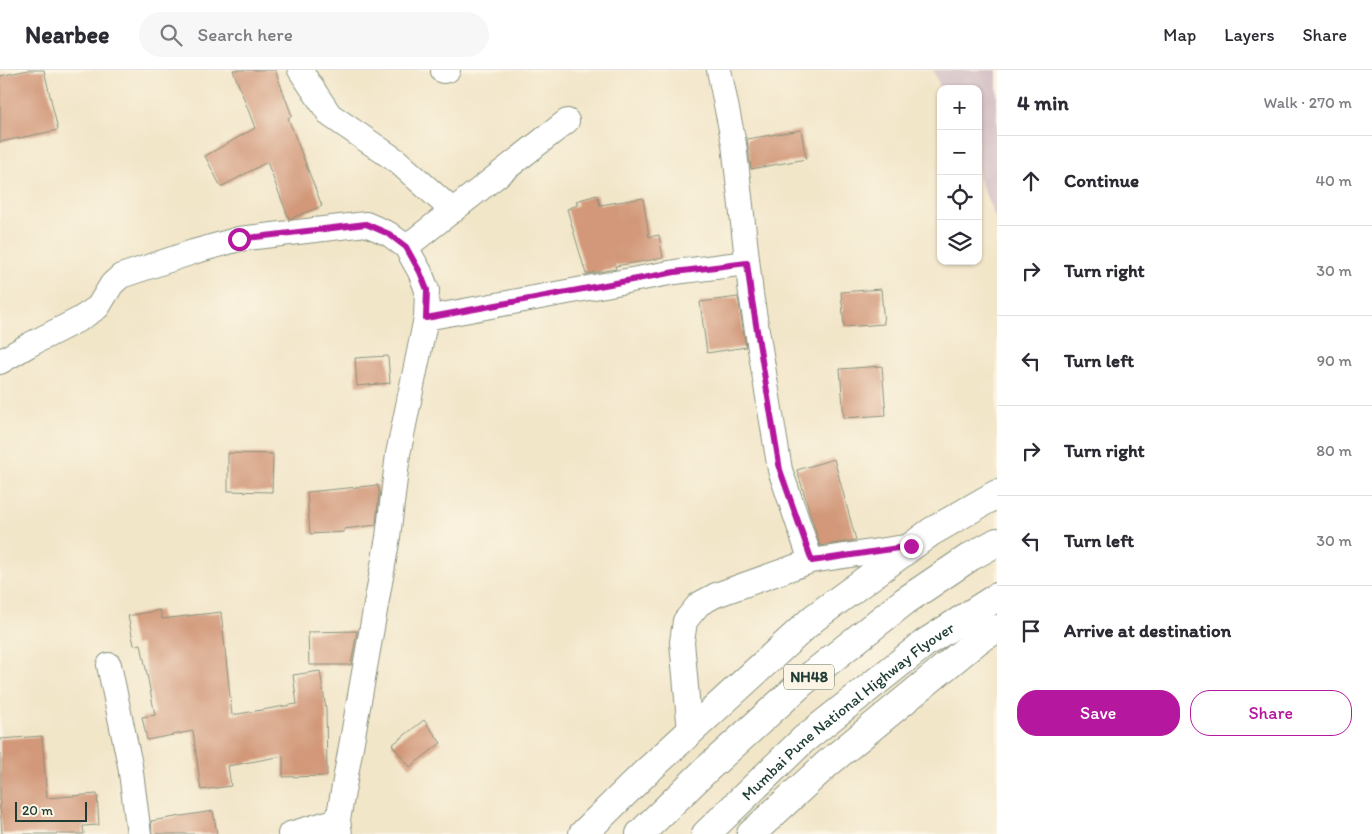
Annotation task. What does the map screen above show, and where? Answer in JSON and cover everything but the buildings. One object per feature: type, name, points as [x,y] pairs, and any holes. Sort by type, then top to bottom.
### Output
[{"type":"main road","points":[[583,834],[644,774],[814,618],[911,546],[997,494]]},
{"type":"main road","name":"NH48","points":[[640,834],[707,769],[804,681],[905,601],[970,557],[997,542]]},
{"type":"main road","name":"Mumbai Pune National Highway Flyover","points":[[706,834],[803,740],[925,643],[997,597]]},
{"type":"main road","points":[[751,834],[826,764],[978,640],[997,629]]},
{"type":"street","points":[[300,70],[330,115],[397,161],[453,211]]},
{"type":"street","points":[[719,70],[734,144],[751,294],[780,470],[812,561]]},
{"type":"street","points":[[406,247],[567,122]]},
{"type":"street","points":[[0,362],[80,319],[98,307],[112,284],[121,276],[203,249],[239,239],[366,224],[389,234],[406,247],[420,272],[427,290],[426,318],[398,454],[388,537],[339,827],[290,834]]},
{"type":"street","points":[[426,318],[675,272],[747,263]]},
{"type":"street","points":[[690,732],[682,642],[685,621],[699,604],[716,595],[812,561],[911,546]]},
{"type":"street","points":[[109,664],[130,766],[139,834]]},
{"type":"shaded area","points":[[933,70],[997,70],[997,222],[982,186],[982,85],[939,85]]},
{"type":"route","points":[[239,239],[366,224],[389,234],[406,247],[420,272],[427,290],[426,318],[675,272],[747,263],[780,470],[812,561],[911,546]]}]
